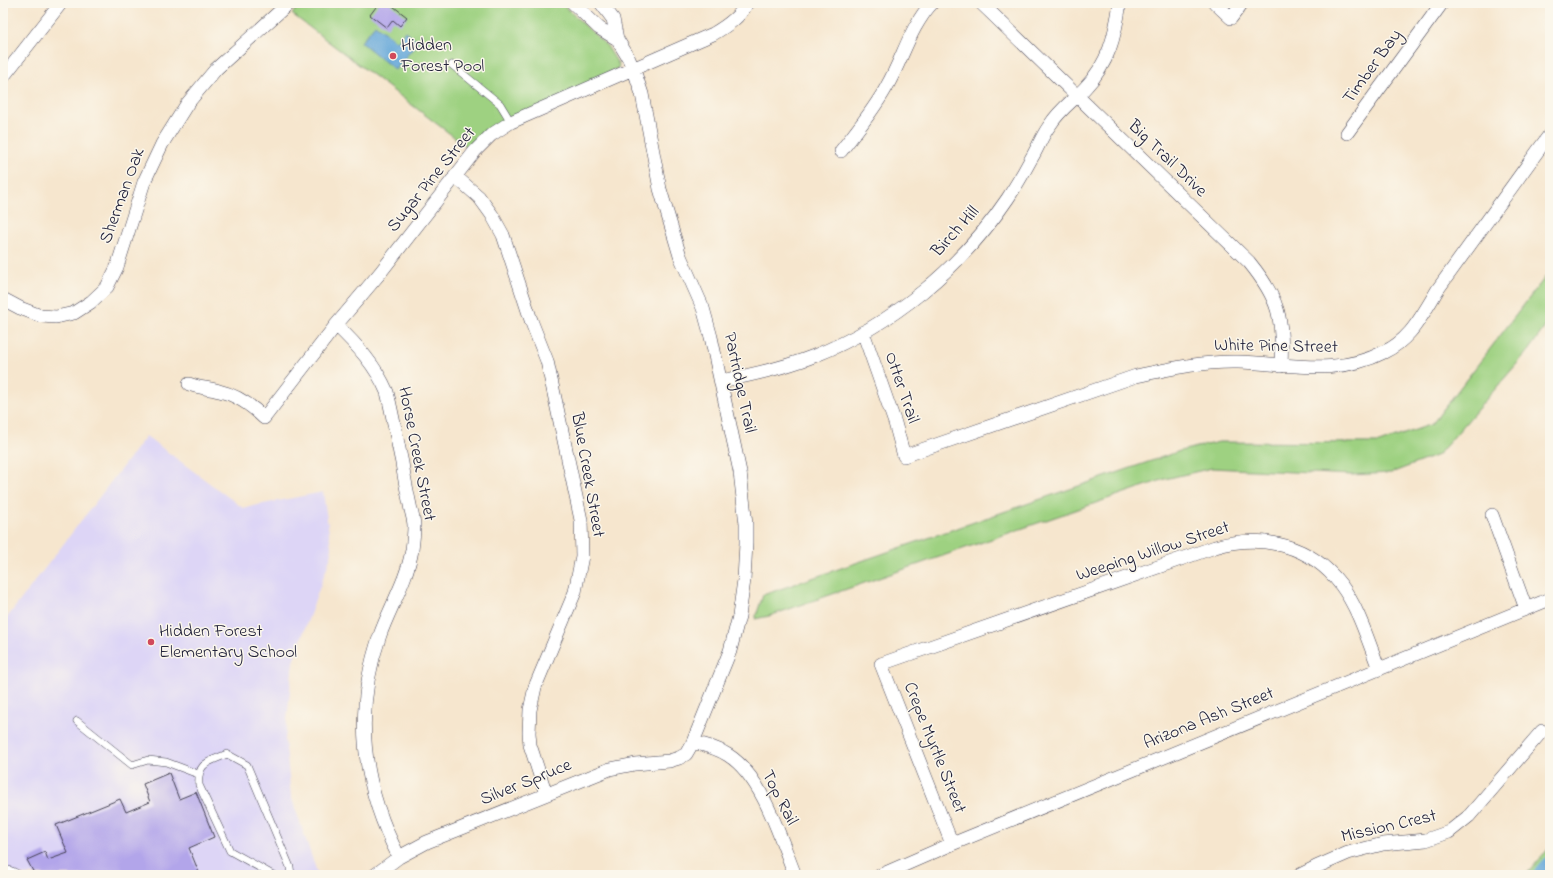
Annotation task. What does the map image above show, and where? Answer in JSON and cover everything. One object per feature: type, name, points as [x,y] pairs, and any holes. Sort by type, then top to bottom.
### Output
[{"type":"street","points":[[3,76],[60,3]]},
{"type":"street","name":"Sherman Oak","points":[[3,299],[20,308],[41,316],[56,317],[74,313],[91,302],[107,287],[117,267],[144,182],[162,144],[187,104],[216,69],[289,3]]},
{"type":"street","points":[[573,3],[599,28],[617,39]]},
{"type":"street","name":"Partridge Trail","points":[[601,3],[612,19],[617,39],[633,69],[642,94],[660,189],[680,256],[703,308],[721,381],[740,472],[746,524],[744,580],[739,616],[730,651],[693,742]]},
{"type":"street","name":"Sugar Pine Street","points":[[189,384],[219,391],[237,398],[254,408],[264,418],[475,151],[491,135],[511,122],[720,30],[727,26],[744,9],[747,3]]},
{"type":"street","points":[[840,151],[873,109],[888,86],[915,25],[932,3]]},
{"type":"street","name":"Big Trail Drive","points":[[981,3],[1249,262],[1264,280],[1274,301],[1281,324],[1281,366]]},
{"type":"street","name":"Birch Hill","points":[[721,381],[747,376],[808,358],[846,342],[880,322],[917,296],[951,267],[981,234],[1008,198],[1051,123],[1066,105],[1099,72],[1115,35],[1120,3]]},
{"type":"street","points":[[1215,3],[1231,18],[1242,3]]},
{"type":"street","name":"Timber Bay","points":[[1347,133],[1442,3]]},
{"type":"street","name":"White Pine Street","points":[[904,456],[1136,376],[1203,364],[1237,362],[1281,366],[1336,367],[1370,360],[1391,348],[1409,334],[1423,315],[1438,289],[1550,134]]},
{"type":"street","name":"Blue Creek Street","points":[[455,176],[478,197],[492,215],[503,235],[532,323],[547,361],[580,520],[582,556],[575,592],[535,687],[528,721],[530,745],[546,794]]},
{"type":"street","name":"Horse Creek Street","points":[[336,325],[372,364],[382,380],[387,392],[414,526],[412,550],[406,572],[380,635],[372,663],[364,720],[365,749],[369,778],[376,806],[386,833],[399,857]]},
{"type":"street","name":"Otter Trail","points":[[863,332],[904,456]]},
{"type":"street","points":[[1492,515],[1526,609]]},
{"type":"street","name":"Weeping Willow Street","points":[[881,664],[1215,547],[1249,541],[1273,543],[1284,546],[1306,555],[1325,568],[1341,585],[1353,606],[1379,669]]},
{"type":"street","name":"Arizona Ash Street","points":[[881,875],[952,844],[1550,598]]},
{"type":"street","name":"Crepe Myrtle Street","points":[[881,664],[952,844]]},
{"type":"street","name":"Mission Crest","points":[[1300,875],[1348,854],[1383,844],[1426,840],[1448,832],[1469,816],[1542,731]]},
{"type":"street","name":"Silver Spruce","points":[[375,875],[399,857],[427,842],[610,769],[635,764],[669,761],[679,758],[686,754],[693,742]]},
{"type":"street","name":"Top Rail","points":[[693,742],[710,746],[729,756],[748,773],[765,801],[795,875]]},
{"type":"lane","points":[[452,65],[500,104],[511,122]]},
{"type":"lane","points":[[77,721],[132,765],[148,760],[166,762],[198,774]]},
{"type":"lane","points":[[269,874],[230,851],[199,785],[198,774],[203,765],[227,754],[247,765],[290,867],[291,875]]},
{"type":"lane","points":[[3,871],[7,870],[15,872],[19,875]]},
{"type":"shaded area","name":"Hidden Forest Elementary School","points":[[146,436],[243,508],[323,492],[332,553],[293,662],[285,739],[291,796],[318,875],[3,875],[3,623]]},
{"type":"green space","points":[[302,3],[561,3],[607,46],[619,65],[618,68],[470,149],[292,14]]},
{"type":"green space","points":[[1550,271],[1550,320],[1528,351],[1438,455],[1391,473],[1351,475],[1212,468],[1165,479],[769,616],[755,619],[763,595],[1180,451],[1219,442],[1379,443],[1432,424]]},
{"type":"green space","points":[[1550,847],[1550,875],[1526,875]]},
{"type":"water","name":"Hidden Forest Pool","points":[[375,25],[397,42],[405,31],[418,42],[395,70],[361,42]]},
{"type":"building","points":[[379,3],[389,3],[407,17],[400,26],[393,20],[387,28],[370,15]]},
{"type":"building","points":[[169,773],[179,799],[196,792],[214,837],[189,848],[200,875],[35,875],[27,860],[45,852],[48,860],[68,853],[56,825],[120,799],[126,812],[150,802],[143,784]]},
{"type":"waterway","points":[[1544,875],[1550,868]]},
{"type":"place","name":"Hidden Forest Pool","points":[[393,56]]},
{"type":"place","name":"Hidden Forest Elementary School","points":[[151,642]]}]
